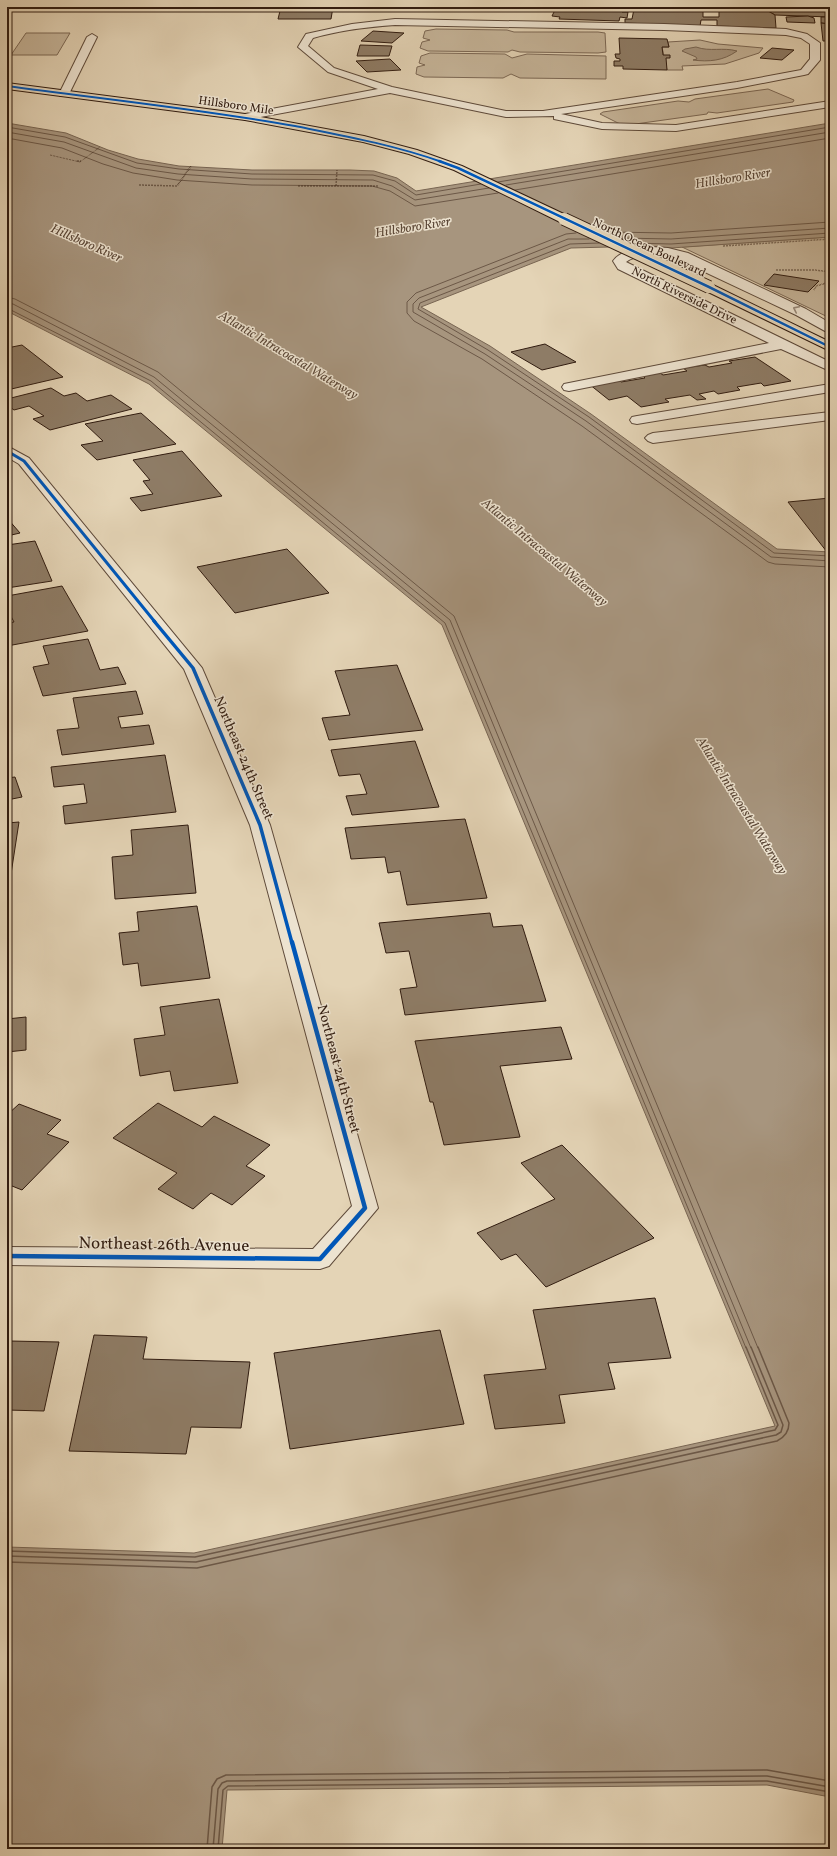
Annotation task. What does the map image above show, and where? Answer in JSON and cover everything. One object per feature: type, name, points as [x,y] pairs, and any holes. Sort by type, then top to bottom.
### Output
[{"type":"main road","name":"Hillsboro Mile","points":[[7,86],[245,117],[364,139],[413,152],[458,168]]},
{"type":"main road","name":"North Ocean Boulevard","points":[[458,168],[709,287],[830,347]]},
{"type":"street","points":[[395,22],[664,27],[786,32],[804,36],[819,43],[815,60],[804,72],[737,85],[543,114],[506,114],[390,90],[331,70],[303,47],[309,36],[332,29],[359,24],[395,22]]},
{"type":"street","points":[[64,94],[92,37]]},
{"type":"street","points":[[245,117],[390,90]]},
{"type":"street","points":[[543,114],[602,126],[676,128],[830,104]]},
{"type":"street","name":"North Riverside Drive","points":[[830,328],[794,308],[684,256],[672,252],[658,250],[642,251],[623,257],[619,261],[622,266],[830,367]]},
{"type":"street","points":[[569,387],[784,344]]},
{"type":"street","points":[[637,420],[830,388]]},
{"type":"street","points":[[653,438],[830,416]]},
{"type":"street","name":"Northeast 24th Street","points":[[13,459],[193,668],[260,825],[366,1208],[320,1259]]},
{"type":"street","name":"Northeast 26th Avenue","points":[[7,1256],[320,1259]]},
{"type":"path","points":[[7,127],[10,124]]},
{"type":"path","points":[[50,155],[80,162],[100,147]]},
{"type":"path","points":[[139,185],[177,186],[191,166]]},
{"type":"path","points":[[336,186],[337,170]]},
{"type":"path","points":[[298,186],[378,186]]},
{"type":"path","points":[[720,246],[830,239]]},
{"type":"path","points":[[815,291],[814,288],[816,286],[830,282]]},
{"type":"shaded area","points":[[436,29],[507,30],[514,32],[598,32],[605,33],[606,52],[520,52],[512,50],[508,52],[428,51],[420,48],[422,42],[430,40],[423,38],[425,31]]},
{"type":"shaded area","points":[[26,33],[70,33],[57,55],[11,55]]},
{"type":"shaded area","points":[[700,40],[718,44],[763,48],[759,53],[725,64],[682,66],[683,70],[667,70],[662,47],[669,47],[668,42]]},
{"type":"shaded area","points":[[430,53],[505,54],[512,58],[527,54],[606,56],[606,79],[520,78],[511,74],[503,78],[424,77],[416,74],[417,67],[425,65],[419,63],[421,56]]},
{"type":"shaded area","points":[[768,89],[794,100],[793,102],[717,113],[708,112],[707,114],[628,125],[620,124],[600,114],[603,112],[678,101],[689,102],[695,99]]},
{"type":"shaded area","points":[[830,237],[830,318],[682,247]]},
{"type":"water","points":[[696,47],[737,51],[721,59],[705,61],[693,60],[697,59],[696,57],[682,51]]},
{"type":"water","points":[[7,123],[66,133],[108,150],[138,159],[179,166],[252,170],[374,171],[397,178],[416,191],[830,123],[830,237],[671,248],[648,246],[571,248],[421,307],[490,346],[591,414],[777,549],[830,552],[830,1797],[767,1785],[227,1790],[222,1849],[7,1849],[7,1547],[194,1553],[775,1426],[442,625],[149,384],[7,311]]},
{"type":"building","points":[[281,7],[333,7],[331,19],[278,19]]},
{"type":"building","points":[[442,7],[467,7],[466,10],[441,9]]},
{"type":"building","points":[[489,7],[505,7],[504,10],[488,10]]},
{"type":"building","points":[[529,7],[545,7],[544,11],[527,11]]},
{"type":"building","points":[[564,7],[622,9],[622,12],[628,12],[627,18],[620,17],[619,21],[559,19],[560,17],[552,16],[555,10],[563,10]]},
{"type":"building","points":[[768,7],[830,8],[830,17],[775,15],[768,11]]},
{"type":"building","points":[[634,9],[703,11],[703,17],[719,17],[719,10],[768,11],[775,15],[776,28],[717,26],[717,20],[701,20],[700,26],[625,23],[625,19],[632,19]]},
{"type":"building","points":[[808,16],[814,18],[815,23],[787,22],[786,17]]},
{"type":"building","points":[[821,17],[830,17],[830,24],[821,23]]},
{"type":"building","points":[[821,23],[830,24],[830,41],[823,41]]},
{"type":"building","points":[[373,31],[404,33],[392,43],[361,41]]},
{"type":"building","points":[[619,38],[667,39],[669,47],[662,47],[663,55],[670,55],[670,58],[666,58],[667,70],[623,69],[623,66],[614,66],[614,61],[620,61],[620,59],[616,58],[615,54],[620,54]]},
{"type":"building","points":[[360,45],[392,46],[389,56],[357,56]]},
{"type":"building","points":[[772,48],[794,50],[782,60],[760,58]]},
{"type":"building","points":[[390,59],[401,70],[367,72],[356,61]]},
{"type":"building","points":[[774,274],[819,281],[808,292],[764,285]]},
{"type":"building","points":[[545,344],[576,362],[542,370],[511,352]]},
{"type":"building","points":[[22,345],[63,377],[7,390],[7,348]]},
{"type":"building","points":[[755,357],[791,381],[764,386],[761,383],[737,387],[740,390],[718,394],[714,391],[699,394],[706,399],[697,400],[690,395],[665,399],[669,402],[641,407],[627,396],[609,400],[589,384],[618,379],[621,382],[645,378],[642,375],[660,373],[663,375],[687,371],[683,368],[705,365],[709,367],[732,363],[729,361]]},
{"type":"building","points":[[51,388],[64,396],[76,393],[87,401],[111,395],[132,409],[50,430],[33,419],[44,416],[29,406],[14,410],[7,405],[7,399]]},
{"type":"building","points":[[141,413],[176,444],[97,460],[81,445],[103,441],[85,424]]},
{"type":"building","points":[[182,451],[222,496],[141,511],[130,498],[153,494],[143,481],[150,480],[133,460]]},
{"type":"building","points":[[830,498],[830,552],[827,552],[788,502]]},
{"type":"building","points":[[7,518],[20,533],[7,536]]},
{"type":"building","points":[[35,541],[52,581],[7,588],[7,574],[11,573],[7,563],[7,545]]},
{"type":"building","points":[[287,549],[329,593],[235,613],[197,567]]},
{"type":"building","points":[[62,586],[88,631],[7,646],[7,623],[14,622],[7,609],[7,596]]},
{"type":"building","points":[[88,639],[100,670],[118,667],[126,684],[43,696],[33,667],[49,664],[43,646]]},
{"type":"building","points":[[397,665],[423,730],[329,740],[322,718],[350,715],[335,671]]},
{"type":"building","points":[[136,691],[143,714],[118,717],[121,728],[149,725],[154,744],[62,755],[57,730],[79,728],[73,698]]},
{"type":"building","points":[[415,741],[439,807],[352,815],[346,796],[367,794],[360,774],[339,776],[331,750]]},
{"type":"building","points":[[165,755],[176,812],[65,824],[63,806],[87,803],[84,784],[54,787],[51,767]]},
{"type":"building","points":[[15,777],[22,797],[7,800],[7,778]]},
{"type":"building","points":[[465,819],[487,898],[407,905],[400,871],[388,873],[385,857],[351,859],[345,828]]},
{"type":"building","points":[[19,822],[11,874],[7,874],[7,823]]},
{"type":"building","points":[[188,825],[196,893],[115,899],[112,857],[133,855],[131,830]]},
{"type":"building","points":[[197,906],[210,978],[141,986],[138,963],[123,965],[119,933],[139,931],[137,912]]},
{"type":"building","points":[[7,911],[10,974],[7,974]]},
{"type":"building","points":[[490,913],[493,927],[522,925],[546,1001],[405,1015],[400,989],[417,987],[409,951],[386,953],[379,923]]},
{"type":"building","points":[[219,999],[238,1083],[174,1091],[170,1071],[140,1076],[134,1039],[165,1035],[160,1007]]},
{"type":"building","points":[[26,1017],[26,1050],[7,1052],[7,1019]]},
{"type":"building","points":[[561,1027],[572,1059],[500,1066],[520,1137],[444,1145],[433,1102],[430,1102],[415,1041]]},
{"type":"building","points":[[158,1103],[202,1127],[214,1116],[270,1145],[246,1166],[265,1176],[232,1205],[211,1193],[193,1209],[158,1189],[177,1173],[113,1138]]},
{"type":"building","points":[[19,1104],[61,1120],[47,1134],[69,1142],[22,1190],[7,1184],[7,1115]]},
{"type":"building","points":[[562,1145],[654,1238],[546,1287],[516,1254],[501,1260],[477,1233],[555,1199],[521,1163]]},
{"type":"building","points":[[655,1298],[671,1358],[608,1363],[615,1389],[559,1395],[565,1423],[495,1429],[484,1375],[546,1369],[533,1310]]},
{"type":"building","points":[[440,1330],[464,1424],[290,1449],[274,1353]]},
{"type":"building","points":[[94,1335],[147,1337],[143,1359],[250,1362],[241,1428],[191,1427],[186,1454],[69,1451]]},
{"type":"building","points":[[10,1341],[59,1342],[44,1411],[7,1410],[7,1354]]},
{"type":"cycle path","points":[[7,86],[245,117],[364,139],[413,152],[458,168],[709,287],[830,347]]},
{"type":"cycle path","points":[[7,451],[24,461],[193,668],[260,825],[365,1208],[320,1259],[7,1256]]},
{"type":"water label","name":"Hillsboro River","points":[[733,179]]},
{"type":"water label","name":"Hillsboro River","points":[[413,228]]},
{"type":"water label","name":"Hillsboro River","points":[[86,244]]},
{"type":"water label","name":"Atlantic Intracoastal Waterway","points":[[288,356]]},
{"type":"water label","name":"Atlantic Intracoastal Waterway","points":[[544,553]]},
{"type":"water label","name":"Atlantic Intracoastal Waterway","points":[[741,806]]}]
